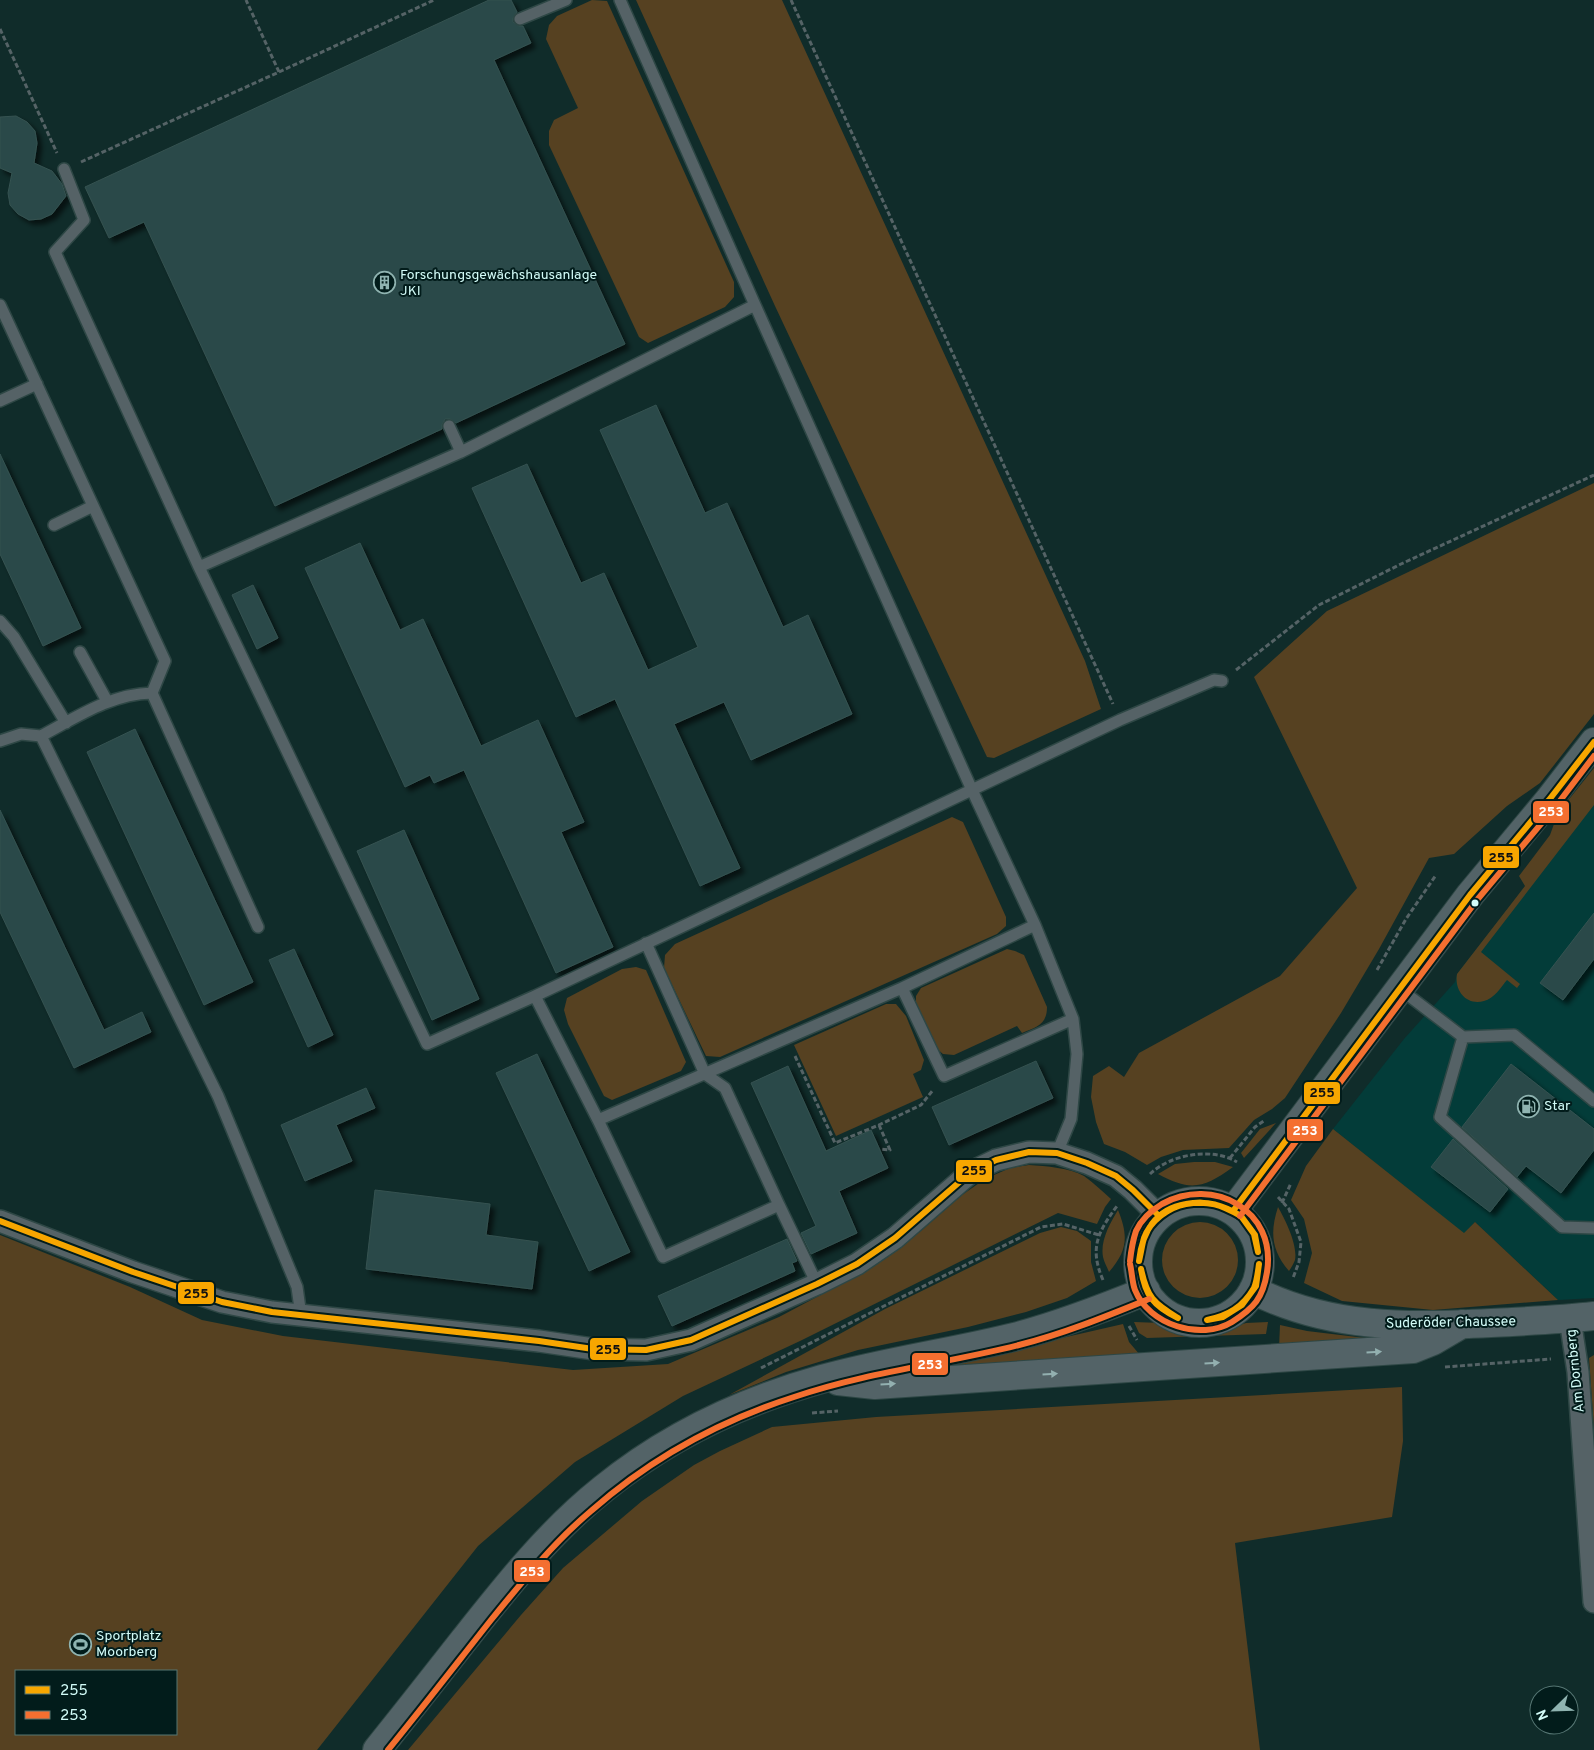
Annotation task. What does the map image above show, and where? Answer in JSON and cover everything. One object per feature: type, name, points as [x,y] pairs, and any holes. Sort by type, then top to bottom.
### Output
[{"type":"main road","points":[[1233,1211],[1356,1050],[1470,895],[1549,800],[1594,742]]},
{"type":"main road","points":[[1192,1201],[1213,1202],[1233,1211],[1244,1220],[1252,1231],[1259,1250],[1259,1271],[1253,1290],[1244,1303],[1232,1313],[1218,1319],[1203,1322],[1188,1321],[1173,1316],[1155,1303],[1146,1290],[1139,1269],[1140,1247],[1145,1233],[1160,1216],[1178,1205],[1192,1201]]},
{"type":"main road","points":[[377,1750],[487,1611],[535,1554],[602,1490],[668,1443],[739,1408],[822,1379],[1017,1336],[1078,1318],[1146,1290]]},
{"type":"main road","name":"Suderöder Chaussee","points":[[1253,1290],[1282,1304],[1317,1315],[1382,1325],[1462,1324],[1582,1318]]},
{"type":"main road","points":[[822,1379],[875,1385],[1412,1349],[1433,1341],[1462,1324]]},
{"type":"street","points":[[0,1221],[133,1272],[222,1302],[272,1312],[539,1341],[592,1349],[646,1350],[691,1340],[818,1284],[857,1264],[895,1238],[970,1172],[996,1160],[1029,1152],[1057,1153],[1087,1163],[1116,1176],[1160,1216]]},
{"type":"street","name":"Am Dornberg","points":[[1582,1318],[1578,1372],[1594,1602]]},
{"type":"lane","points":[[520,20],[566,0]]},
{"type":"lane","points":[[620,0],[972,790],[1035,925],[1073,1019],[1077,1054],[1071,1119],[1057,1153]]},
{"type":"lane","points":[[64,169],[84,220],[55,252],[199,567],[427,1044],[535,996],[1120,720],[1214,680],[1222,682]]},
{"type":"lane","points":[[0,305],[165,661],[152,693],[258,928]]},
{"type":"lane","points":[[199,567],[460,452],[755,305]]},
{"type":"lane","points":[[0,401],[37,384]]},
{"type":"lane","points":[[449,426],[460,452]]},
{"type":"lane","points":[[54,524],[93,506]]},
{"type":"lane","points":[[0,621],[14,637],[66,723]]},
{"type":"lane","points":[[80,652],[108,701]]},
{"type":"lane","points":[[0,741],[21,734],[41,736],[108,701],[134,694],[152,693]]},
{"type":"lane","points":[[41,736],[218,1096],[297,1287],[301,1316]]},
{"type":"lane","points":[[598,1120],[902,988],[1035,925]]},
{"type":"lane","points":[[646,943],[705,1074],[724,1088],[818,1284]]},
{"type":"lane","points":[[902,988],[944,1076],[1073,1019]]},
{"type":"lane","points":[[1400,989],[1462,1037],[1514,1035],[1594,1101]]},
{"type":"lane","points":[[535,996],[598,1120],[663,1257],[779,1205]]},
{"type":"lane","points":[[1462,1037],[1440,1117],[1562,1227],[1594,1228]]},
{"type":"path","points":[[246,0],[279,72]]},
{"type":"path","points":[[0,29],[64,169],[434,0]]},
{"type":"path","points":[[791,0],[1120,720]]},
{"type":"path","points":[[1222,682],[1319,605],[1401,564],[1594,475]]},
{"type":"path","points":[[787,1037],[835,1143],[921,1105],[944,1076]]},
{"type":"path","points":[[879,1125],[890,1150],[880,1149]]},
{"type":"path","points":[[1150,1174],[1174,1158],[1190,1154],[1230,1158],[1238,1163]]},
{"type":"path","points":[[1279,1199],[1289,1209],[1301,1242],[1299,1262],[1291,1285]]},
{"type":"path","points":[[1117,1205],[1101,1228],[1096,1244],[1096,1264],[1103,1281],[1118,1303],[1139,1344]]},
{"type":"path","points":[[756,1370],[1041,1227],[1063,1224],[1099,1235]]},
{"type":"path","points":[[809,1413],[838,1411]]},
{"type":"shaded area","points":[[592,0],[607,1],[734,282],[734,297],[725,307],[648,343],[639,337],[549,145],[549,131],[554,120],[578,108],[546,39],[549,25],[557,16]]},
{"type":"shaded area","points":[[636,0],[782,0],[1085,661],[1101,709],[994,758],[987,757],[775,306]]},
{"type":"shaded area","points":[[1594,483],[1594,714],[1540,783],[1507,806],[1454,854],[1429,858],[1341,1013],[1285,1098],[1254,1120],[1229,1148],[1183,1150],[1161,1157],[1147,1165],[1125,1152],[1104,1144],[1096,1122],[1091,1097],[1093,1076],[1109,1066],[1124,1077],[1139,1053],[1280,976],[1357,888],[1254,677],[1327,611]]},
{"type":"shaded area","points":[[1594,768],[1594,805],[1481,952],[1520,984],[1517,988],[1507,980],[1488,1000],[1478,1002],[1467,999],[1457,986],[1457,974],[1525,886],[1519,876],[1550,835],[1558,813]]},
{"type":"shaded area","points":[[1594,798],[1594,1298],[1558,1300],[1475,1222],[1464,1234],[1333,1129],[1404,1039],[1455,982],[1457,974]]},
{"type":"shaded area","points":[[952,817],[963,822],[1006,917],[1006,926],[997,934],[720,1057],[706,1056],[664,968],[665,955],[675,944]]},
{"type":"shaded area","points":[[1007,949],[1024,955],[1047,1007],[1043,1022],[1022,1033],[1017,1026],[954,1055],[943,1054],[936,1048],[916,1004],[916,996],[921,988]]},
{"type":"shaded area","points":[[636,967],[646,970],[686,1062],[681,1071],[612,1100],[604,1096],[568,1024],[564,1010],[567,998],[622,969]]},
{"type":"shaded area","points":[[886,1004],[896,1004],[906,1016],[924,1060],[921,1070],[913,1074],[923,1097],[836,1136],[794,1045]]},
{"type":"shaded area","points":[[1276,1123],[1244,1158],[1241,1153],[1260,1129]]},
{"type":"shaded area","points":[[1333,1129],[1464,1233],[1475,1222],[1558,1300],[1433,1310],[1342,1301],[1304,1283],[1312,1253],[1304,1219],[1291,1200],[1306,1166]]},
{"type":"shaded area","points":[[1215,1162],[1233,1167],[1214,1179],[1197,1185],[1180,1183],[1158,1174],[1175,1164]]},
{"type":"shaded area","points":[[1029,1165],[1065,1169],[1084,1176],[1111,1199],[1097,1224],[1058,1213],[800,1341],[683,1396],[575,1462],[478,1546],[317,1750],[0,1750],[0,1235],[130,1287],[202,1320],[283,1336],[573,1370],[668,1364],[779,1317],[862,1273],[889,1256],[962,1195],[985,1179],[1010,1168]]},
{"type":"shaded area","points":[[1278,1207],[1295,1247],[1295,1260],[1289,1271],[1279,1256],[1274,1240],[1275,1216]]},
{"type":"shaded area","points":[[1118,1210],[1125,1236],[1123,1250],[1109,1272],[1102,1251],[1109,1226]]},
{"type":"shaded area","points":[[1200,1222],[1214,1225],[1227,1233],[1235,1246],[1238,1260],[1235,1274],[1227,1287],[1214,1295],[1200,1298],[1186,1295],[1173,1287],[1165,1274],[1162,1260],[1165,1246],[1173,1233],[1186,1225]]},
{"type":"shaded area","points":[[1061,1227],[1077,1231],[1091,1241],[1091,1262],[1096,1281],[1067,1298],[1026,1312],[968,1327],[858,1350],[786,1372],[729,1395],[885,1309],[1040,1233]]},
{"type":"shaded area","points":[[1134,1322],[1161,1323],[1181,1331],[1198,1334],[1220,1331],[1246,1323],[1268,1322],[1266,1334],[1147,1338],[1139,1333]]},
{"type":"shaded area","points":[[1123,1324],[1129,1342],[1140,1355],[931,1368]]},
{"type":"shaded area","points":[[1280,1325],[1307,1331],[1382,1340],[1279,1348]]},
{"type":"shaded area","points":[[1594,1355],[1594,1429],[1589,1358]]},
{"type":"shaded area","points":[[1402,1387],[1403,1441],[1392,1517],[1235,1543],[1260,1750],[408,1750],[521,1615],[563,1568],[642,1501],[694,1465],[772,1427],[876,1417]]},
{"type":"building","name":"Forschungsgewächshausanlage JKI","points":[[489,0],[511,0],[517,12],[513,22],[523,26],[531,43],[494,60],[625,344],[456,423],[450,419],[445,419],[442,429],[275,506],[144,222],[109,238],[85,187]]},
{"type":"building","points":[[16,116],[27,122],[35,131],[37,143],[34,163],[52,171],[62,184],[66,196],[52,214],[41,219],[29,220],[18,214],[10,205],[8,193],[12,173],[0,168],[0,117]]},
{"type":"building","points":[[656,405],[705,513],[727,503],[783,627],[808,615],[852,714],[751,760],[724,702],[674,724],[740,868],[700,886],[615,699],[576,717],[472,488],[527,464],[581,583],[604,573],[648,670],[698,647],[600,430]]},
{"type":"building","points":[[0,454],[81,628],[43,646],[0,554]]},
{"type":"building","points":[[360,543],[400,630],[423,619],[481,746],[538,720],[584,822],[561,832],[613,947],[556,973],[464,770],[434,783],[430,775],[405,787],[305,568]]},
{"type":"building","points":[[253,585],[278,638],[257,649],[232,595]]},
{"type":"building","points":[[135,729],[253,982],[204,1005],[87,752]]},
{"type":"building","points":[[0,810],[104,1030],[142,1012],[151,1032],[74,1068],[0,912]]},
{"type":"building","points":[[404,830],[479,999],[432,1020],[357,851]]},
{"type":"building","points":[[1594,913],[1594,959],[1563,1000],[1540,983]]},
{"type":"building","points":[[294,949],[333,1035],[308,1047],[269,960]]},
{"type":"building","points":[[537,1054],[630,1252],[589,1271],[496,1073]]},
{"type":"building","points":[[1036,1061],[1053,1098],[949,1145],[932,1107]]},
{"type":"building","points":[[1511,1064],[1594,1129],[1594,1150],[1561,1193],[1526,1166],[1517,1177],[1462,1127]]},
{"type":"building","points":[[788,1066],[826,1151],[871,1130],[888,1168],[839,1191],[857,1233],[811,1254],[801,1233],[816,1226],[751,1083]]},
{"type":"building","points":[[366,1088],[375,1108],[336,1125],[352,1161],[305,1181],[281,1125]]},
{"type":"building","points":[[1453,1139],[1508,1189],[1490,1212],[1431,1167]]},
{"type":"building","points":[[375,1190],[490,1204],[486,1235],[538,1242],[532,1289],[366,1269]]},
{"type":"building","points":[[787,1239],[797,1261],[792,1263],[795,1271],[672,1326],[658,1296]]},
{"type":"transit line","name":"255","points":[[1233,1211],[1470,895],[1549,800],[1594,742]]},
{"type":"transit line","name":"253","points":[[1240,1216],[1477,900],[1556,806],[1594,756]]},
{"type":"transit line","name":"255","points":[[0,1221],[133,1272],[222,1302],[272,1312],[539,1341],[593,1349],[646,1350],[691,1340],[817,1284],[857,1264],[895,1238],[971,1172],[996,1160],[1029,1152],[1057,1153],[1087,1163],[1116,1176],[1159,1216]]},
{"type":"transit line","name":"253","points":[[1130,1261],[1136,1231],[1154,1209],[1182,1196],[1201,1194],[1220,1197],[1237,1204],[1252,1216],[1262,1231],[1267,1250],[1267,1272],[1263,1289],[1256,1302],[1232,1322],[1220,1328],[1206,1330],[1177,1326],[1164,1321],[1152,1312],[1142,1302],[1135,1290],[1130,1264]]},
{"type":"transit line","name":"255","points":[[1139,1261],[1143,1241],[1152,1224],[1166,1211],[1186,1204]]},
{"type":"transit line","name":"255","points":[[1139,1261],[1144,1238],[1155,1221],[1173,1208],[1186,1204]]},
{"type":"transit line","name":"255","points":[[1186,1204],[1215,1204],[1241,1216]]},
{"type":"transit line","name":"255","points":[[1186,1204],[1215,1204],[1241,1216]]},
{"type":"transit line","name":"255","points":[[1241,1216],[1255,1235],[1258,1252]]},
{"type":"transit line","name":"255","points":[[1241,1216],[1254,1234],[1258,1252]]},
{"type":"transit line","name":"255","points":[[1207,1320],[1234,1310],[1250,1295],[1257,1279],[1259,1264]]},
{"type":"transit line","name":"255","points":[[1207,1320],[1223,1317],[1242,1305],[1256,1286],[1259,1264]]},
{"type":"transit line","name":"255","points":[[1141,1269],[1152,1298],[1178,1318]]},
{"type":"transit line","name":"255","points":[[1141,1269],[1145,1286],[1152,1299],[1162,1309],[1178,1318]]},
{"type":"transit line","name":"253","points":[[388,1750],[538,1563],[591,1511],[661,1458],[712,1430],[794,1397],[849,1381],[991,1352],[1035,1341],[1149,1299]]},
{"type":"place","name":"Forschungsgewächshausanlage JKI","points":[[384,283]]},
{"type":"place","name":"Star","points":[[1528,1106]]},
{"type":"place","name":"Sportplatz Moorberg","points":[[80,1644]]}]
